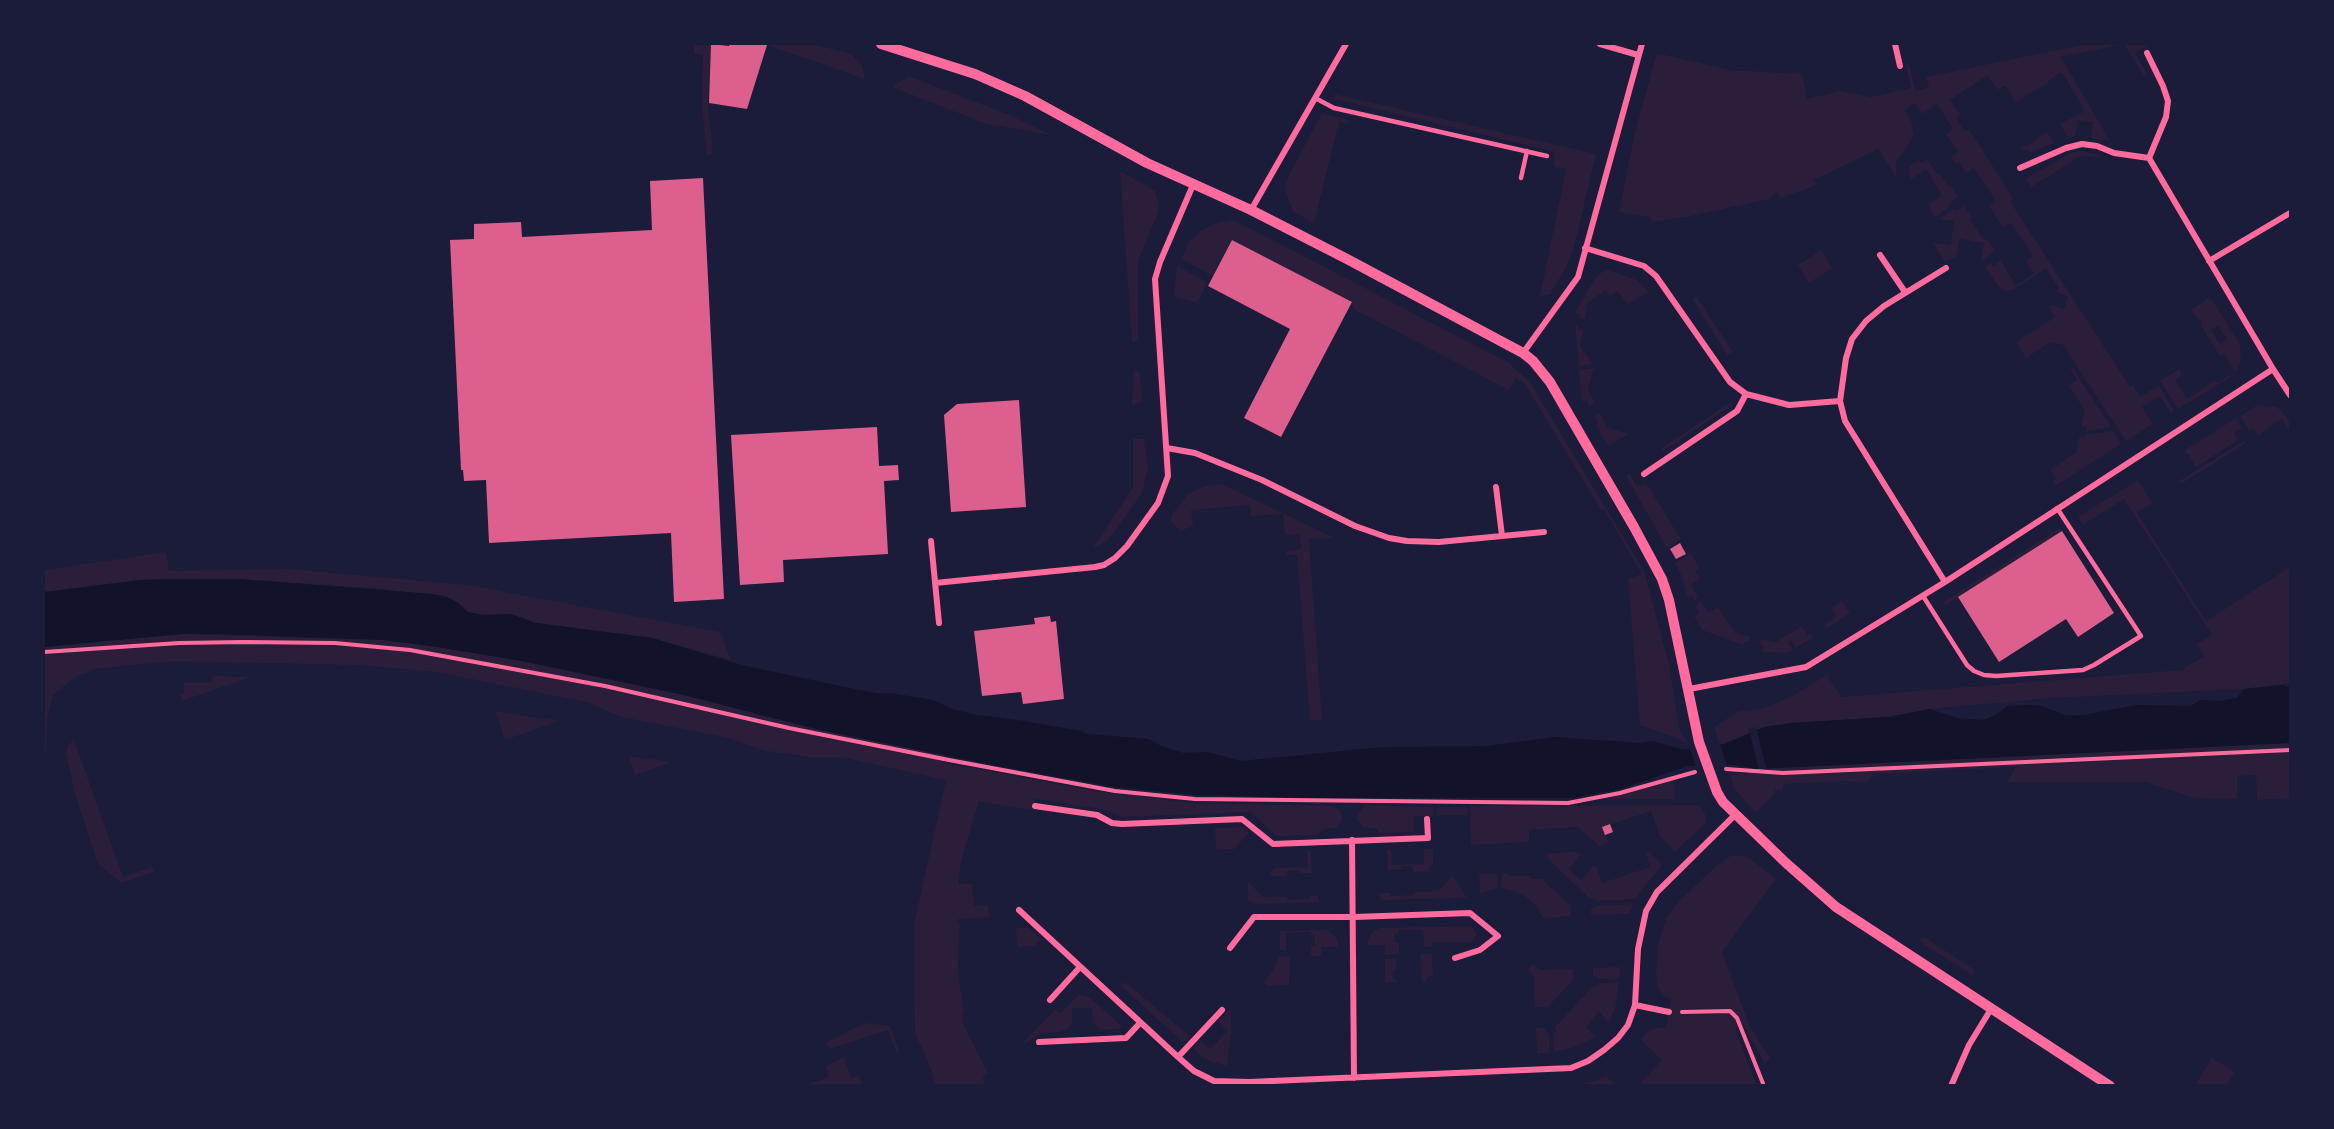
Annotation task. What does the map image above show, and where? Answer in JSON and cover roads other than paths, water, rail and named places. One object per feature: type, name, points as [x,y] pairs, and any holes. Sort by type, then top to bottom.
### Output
[{"type":"street","points":[[881,44],[975,75],[1025,96],[1147,163],[1251,210],[1347,259],[1523,353],[1533,361],[1550,382],[1654,561],[1669,600],[1699,742],[1715,772],[1717,792],[1786,863],[1836,907],[2110,1086]]},
{"type":"street","points":[[1251,210],[1346,44]]},
{"type":"street","points":[[1600,44],[1638,55]]},
{"type":"street","points":[[1523,353],[1578,277],[1642,44]]},
{"type":"street","points":[[1895,44],[1900,66]]},
{"type":"street","points":[[2147,53],[2168,101],[2166,117],[2149,158]]},
{"type":"street","points":[[2020,168],[2074,145],[2097,146],[2114,153],[2149,158]]},
{"type":"street","points":[[2149,158],[2290,395]]},
{"type":"street","points":[[935,583],[1095,567],[1115,558],[1127,546],[1158,503],[1168,476],[1155,279],[1170,237],[1193,185]]},
{"type":"street","points":[[2209,261],[2290,213]]},
{"type":"street","points":[[1586,248],[1644,266],[1656,276],[1730,382],[1746,394],[1789,405],[1840,401]]},
{"type":"street","points":[[1880,255],[1905,292]]},
{"type":"street","points":[[1945,582],[1845,421],[1840,401],[1846,358],[1852,339],[1866,321],[1905,292],[1946,268]]},
{"type":"street","points":[[1689,688],[1806,668],[1945,582],[2273,369]]},
{"type":"street","points":[[1644,474],[1737,411],[1746,394]]},
{"type":"street","points":[[1167,448],[1195,453],[1252,476],[1355,526],[1389,538],[1407,542],[1438,542],[1544,532]]},
{"type":"street","points":[[1496,487],[1502,536]]},
{"type":"street","points":[[931,541],[939,622]]},
{"type":"street","points":[[1035,806],[1097,815],[1112,823],[1122,824],[1242,819],[1273,844],[1428,838],[1427,819]]},
{"type":"street","points":[[1019,910],[1178,1057],[1194,1071],[1214,1081],[1249,1084],[1571,1068],[1588,1061],[1618,1038],[1628,1025],[1635,1005],[1638,949],[1646,911],[1657,892],[1736,814]]},
{"type":"street","points":[[1352,840],[1354,1078]]},
{"type":"street","points":[[1230,948],[1254,917],[1354,917],[1470,913],[1498,936],[1480,950],[1455,958]]},
{"type":"street","points":[[1050,1000],[1080,968]]},
{"type":"street","points":[[1635,1005],[1669,1012]]},
{"type":"street","points":[[1951,1086],[1969,1045],[1991,1009]]},
{"type":"street","points":[[1178,1057],[1222,1010]]},
{"type":"street","points":[[1040,1042],[1126,1038],[1140,1023]]},
{"type":"lane","points":[[1315,98],[1334,108],[1546,156]]},
{"type":"lane","points":[[1521,178],[1527,152]]},
{"type":"lane","points":[[1923,596],[1967,665],[1984,675],[2083,670],[2141,636],[2057,508]]}]
